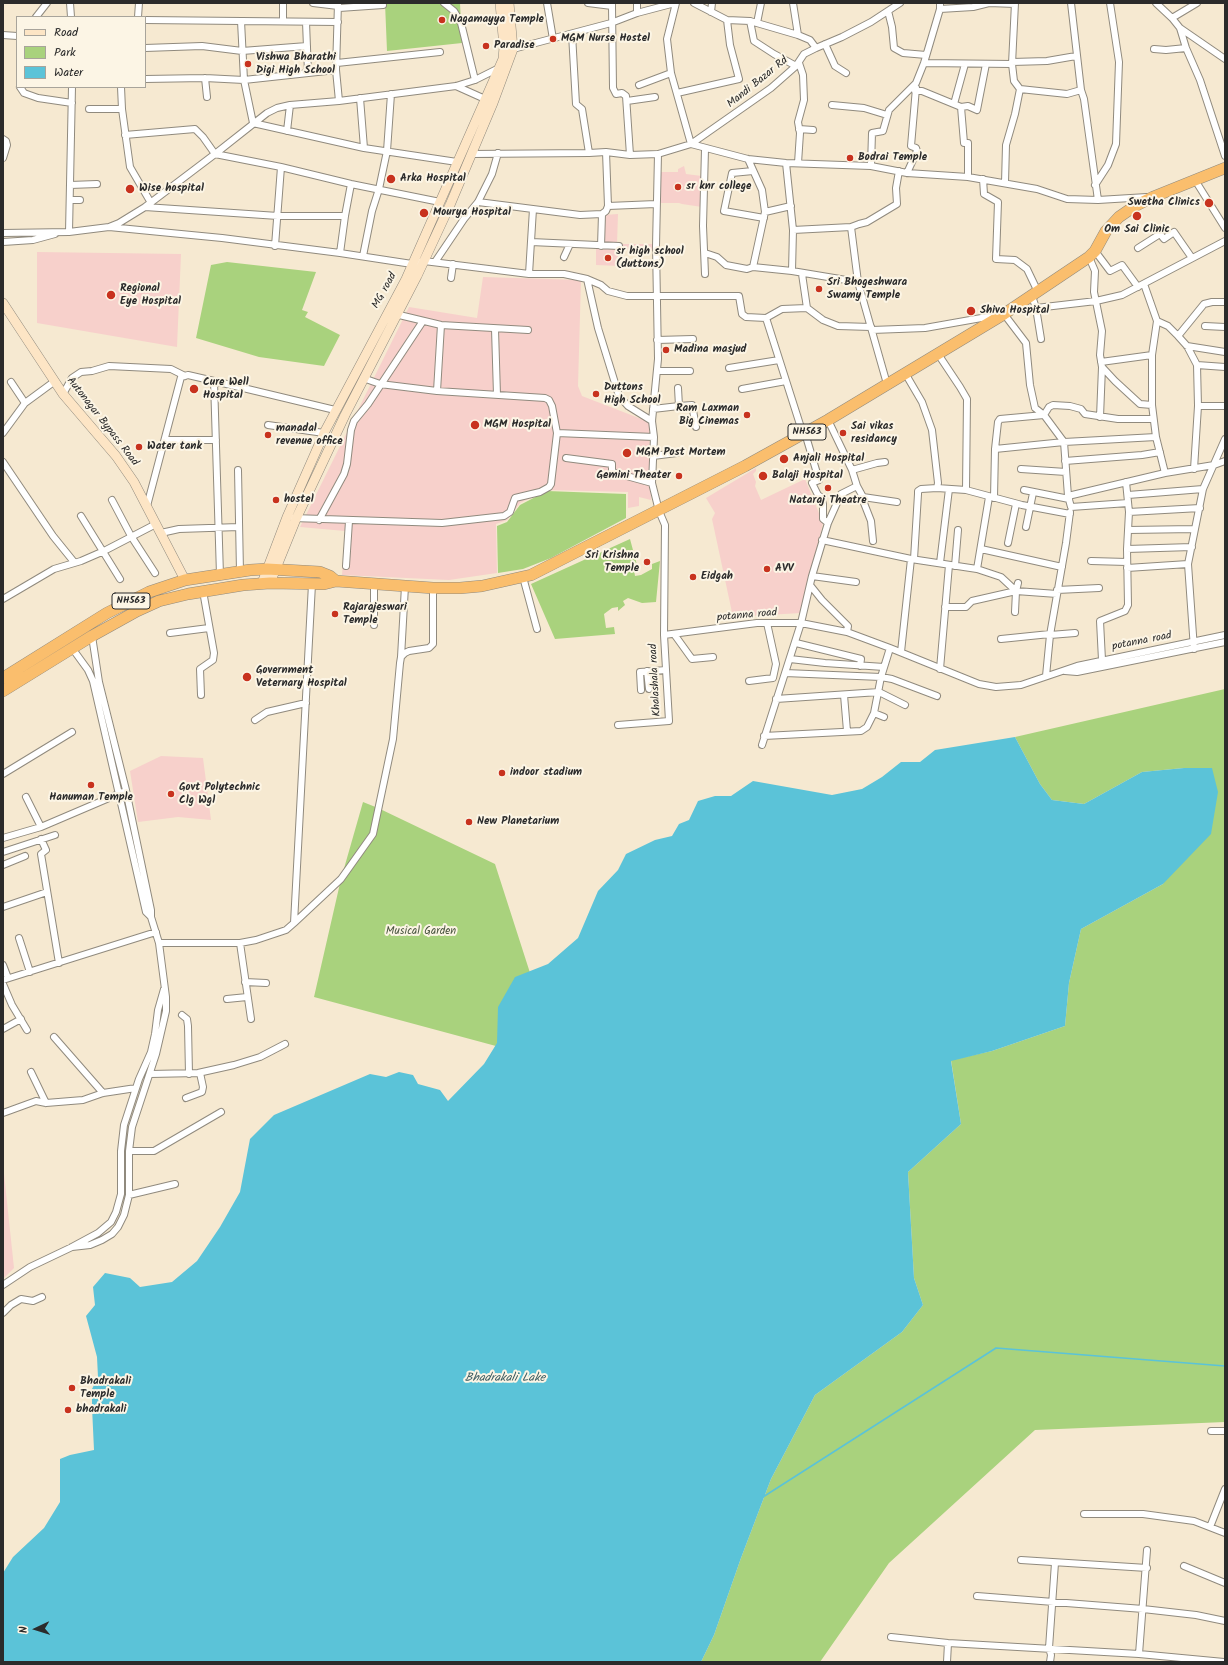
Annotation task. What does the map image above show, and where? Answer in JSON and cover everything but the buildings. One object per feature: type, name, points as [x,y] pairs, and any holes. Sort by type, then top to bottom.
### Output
[{"type":"highway","name":"NH563","points":[[3,691],[92,636],[137,611],[159,601],[202,591],[266,583],[324,584],[336,581],[433,588],[460,588],[482,586],[523,577],[554,564],[745,466],[828,420],[1035,294],[1092,254],[1106,230],[1119,217],[1153,196],[1225,168]]},
{"type":"highway","name":"NH563","points":[[3,678],[107,613],[149,592],[184,580],[271,569],[320,572],[330,576],[336,581]]},
{"type":"main road","name":"MG road","points":[[266,583],[324,433],[412,264],[503,59],[505,53],[500,3]]},
{"type":"main road","name":"MG road","points":[[292,518],[424,261],[472,154],[513,49],[509,3]]},
{"type":"main road","name":"Autonagar Bypass Road","points":[[3,304],[63,394],[116,456],[134,482],[184,580]]},
{"type":"street","points":[[37,16],[47,3]]},
{"type":"street","points":[[70,3],[71,16]]},
{"type":"street","points":[[138,3],[138,16]]},
{"type":"street","points":[[283,3],[283,21]]},
{"type":"street","points":[[313,3],[338,5],[383,5]]},
{"type":"street","points":[[444,3],[454,11],[461,23],[475,80]]},
{"type":"street","points":[[547,3],[553,39]]},
{"type":"street","points":[[588,3],[612,5],[611,23],[613,88],[616,94],[626,95],[630,155]]},
{"type":"street","points":[[637,3],[637,13]]},
{"type":"street","points":[[513,49],[611,23],[637,13],[675,3],[667,34],[671,73],[691,144],[705,149],[748,159],[786,163],[871,166],[899,172],[968,177],[1037,190],[1068,200],[1098,200],[1153,196]]},
{"type":"street","points":[[694,3],[727,20],[750,21],[798,35],[810,40],[816,48]]},
{"type":"street","points":[[711,12],[712,3]]},
{"type":"street","points":[[757,23],[761,3]]},
{"type":"street","points":[[793,3],[798,35]]},
{"type":"street","name":"Mandi Bazar Rd","points":[[472,154],[606,152],[630,155],[658,154],[691,144],[745,108],[771,88],[797,64],[804,54],[842,37],[900,3]]},
{"type":"street","points":[[1071,3],[1076,56],[1081,90],[1084,99],[1098,200]]},
{"type":"street","points":[[1095,185],[1108,165],[1116,144],[1119,62],[1110,3]]},
{"type":"street","points":[[1156,3],[1180,28],[1225,58]]},
{"type":"street","points":[[1172,18],[1197,3]]},
{"type":"street","points":[[907,172],[917,151],[916,148],[911,146],[916,83],[924,63],[940,6],[973,7],[989,4],[1015,4],[1012,63],[1014,81],[1020,89],[1067,94],[1081,90]]},
{"type":"street","points":[[338,5],[336,70],[339,101]]},
{"type":"street","points":[[888,11],[892,27],[894,48],[903,53],[926,56]]},
{"type":"street","points":[[146,20],[338,22]]},
{"type":"street","points":[[677,93],[739,79],[730,45],[727,20]]},
{"type":"street","points":[[241,21],[244,80],[253,123]]},
{"type":"street","points":[[750,21],[754,40],[769,51],[797,64],[803,76],[804,100],[798,122],[798,163]]},
{"type":"street","points":[[306,22],[308,73]]},
{"type":"street","points":[[1180,28],[1186,48],[1200,80],[1225,156]]},
{"type":"street","points":[[572,34],[576,104],[582,109],[588,153]]},
{"type":"street","points":[[3,35],[16,36]]},
{"type":"street","points":[[825,44],[835,66],[846,73]]},
{"type":"street","points":[[146,48],[202,46],[242,51],[307,46]]},
{"type":"street","points":[[1154,49],[1166,50],[1186,48]]},
{"type":"street","points":[[337,63],[440,52]]},
{"type":"street","points":[[924,63],[1012,63],[1047,61],[1076,56]]},
{"type":"street","points":[[109,227],[145,207],[267,112],[290,105],[339,101],[456,86],[475,80],[508,64]]},
{"type":"street","points":[[954,104],[965,64]]},
{"type":"street","points":[[915,91],[922,91],[954,104],[968,106],[977,110],[986,64]]},
{"type":"street","points":[[146,79],[205,78],[244,80],[336,70]]},
{"type":"street","points":[[639,85],[671,73]]},
{"type":"street","points":[[205,78],[207,98]]},
{"type":"street","points":[[871,166],[872,133],[883,132],[889,110],[916,83]]},
{"type":"street","points":[[456,86],[485,99]]},
{"type":"street","points":[[21,88],[24,93],[38,98],[72,103]]},
{"type":"street","points":[[70,232],[72,88]]},
{"type":"street","points":[[121,88],[122,109],[130,167],[150,203]]},
{"type":"street","points":[[1005,183],[1006,145],[1015,114],[1020,89]]},
{"type":"street","points":[[363,256],[372,210],[379,189],[387,151],[391,94]]},
{"type":"street","points":[[627,101],[655,97]]},
{"type":"street","points":[[360,98],[364,148]]},
{"type":"street","points":[[287,130],[290,105]]},
{"type":"street","points":[[832,105],[864,108],[887,115]]},
{"type":"street","points":[[961,106],[964,143],[968,143],[968,177]]},
{"type":"street","points":[[88,109],[122,109]]},
{"type":"street","points":[[253,123],[364,148],[457,162]]},
{"type":"street","points":[[125,135],[195,129],[203,137],[215,154],[440,202]]},
{"type":"street","points":[[799,129],[813,130]]},
{"type":"street","points":[[3,139],[6,141],[7,145],[3,158]]},
{"type":"street","points":[[705,149],[703,226],[705,274]]},
{"type":"street","points":[[478,202],[580,215],[602,214],[606,211],[608,206],[606,152]]},
{"type":"street","points":[[435,262],[464,219],[478,202],[492,174],[498,153]]},
{"type":"street","points":[[658,154],[656,204],[657,371],[652,421],[654,437],[652,483],[659,511],[665,525],[664,635]]},
{"type":"street","points":[[748,159],[762,190],[764,215],[753,267]]},
{"type":"street","points":[[786,163],[793,230],[792,271]]},
{"type":"street","points":[[275,246],[281,167]]},
{"type":"street","points":[[753,171],[732,172],[724,211],[764,215],[790,206]]},
{"type":"street","points":[[793,230],[851,227],[867,222],[897,204],[896,188],[899,172]]},
{"type":"street","points":[[983,180],[984,194],[998,202],[996,259],[1015,260],[1027,269],[1035,294],[1041,340]]},
{"type":"street","points":[[1195,180],[1225,228]]},
{"type":"street","points":[[70,185],[97,184]]},
{"type":"street","points":[[340,253],[350,184]]},
{"type":"street","points":[[70,200],[80,200]]},
{"type":"street","points":[[608,206],[656,204]]},
{"type":"street","points":[[145,207],[278,216],[345,216]]},
{"type":"street","points":[[529,274],[533,209]]},
{"type":"street","points":[[601,246],[602,214]]},
{"type":"street","points":[[3,233],[59,233],[109,227],[222,238],[275,246],[363,256],[412,264],[424,261],[529,274],[564,274],[587,279],[601,285],[608,291],[627,296],[739,296],[743,315],[746,317],[766,318],[782,309],[807,308],[823,320],[838,326],[872,328],[925,328],[1004,314],[1026,343],[1033,400],[1036,408],[1044,415],[1064,442],[1068,498],[1071,507],[1050,634],[1046,676]]},
{"type":"street","points":[[851,227],[858,282],[887,384]]},
{"type":"street","points":[[1138,248],[1160,234],[1164,239],[1174,232],[1192,258]]},
{"type":"street","points":[[3,242],[43,238],[59,233]]},
{"type":"street","points":[[1036,308],[1096,301],[1122,295],[1225,241]]},
{"type":"street","points":[[531,242],[619,246]]},
{"type":"street","points":[[564,257],[570,244]]},
{"type":"street","points":[[705,253],[717,258],[726,265],[747,269],[753,267],[792,271],[802,274],[858,282]]},
{"type":"street","points":[[1092,254],[1110,272],[1122,265],[1141,285],[1157,321],[1152,355],[1152,405],[1156,437],[1165,473]]},
{"type":"street","points":[[1092,254],[1095,271],[1094,284],[1096,301],[1102,332],[1100,355],[1102,364],[1100,417]]},
{"type":"street","points":[[451,278],[452,264]]},
{"type":"street","points":[[802,274],[807,308]]},
{"type":"street","points":[[587,279],[598,328],[619,396],[628,406],[652,421]]},
{"type":"street","points":[[1178,336],[1204,304],[1212,302],[1225,302]]},
{"type":"street","points":[[387,312],[442,325],[528,330]]},
{"type":"street","points":[[766,318],[819,480],[812,483],[818,496],[821,497],[823,504],[823,519],[828,522]]},
{"type":"street","points":[[319,520],[344,474],[351,430],[354,421],[368,404],[423,321]]},
{"type":"street","points":[[1157,321],[1168,326],[1178,336],[1187,346],[1197,365],[1198,406],[1194,469]]},
{"type":"street","points":[[437,391],[442,325]]},
{"type":"street","points":[[1205,326],[1225,327]]},
{"type":"street","points":[[495,329],[497,396]]},
{"type":"street","points":[[657,340],[693,339]]},
{"type":"street","points":[[1187,346],[1225,352]]},
{"type":"street","points":[[938,354],[967,399],[966,490]]},
{"type":"street","points":[[1102,364],[1152,355]]},
{"type":"street","points":[[730,368],[779,360]]},
{"type":"street","points":[[1102,364],[1140,404],[1152,405]]},
{"type":"street","points":[[1197,365],[1225,367]]},
{"type":"street","points":[[63,394],[72,378],[81,372],[92,371],[109,366],[171,369],[185,376],[214,381],[336,410]]},
{"type":"street","points":[[657,371],[690,371]]},
{"type":"street","points":[[905,373],[922,402],[932,430],[938,484],[937,488]]},
{"type":"street","points":[[147,506],[179,382],[181,377],[185,376]]},
{"type":"street","points":[[292,518],[442,523],[508,514],[516,498],[540,492],[550,487],[557,433],[552,406],[549,400],[545,398],[437,391],[380,384],[363,378]]},
{"type":"street","points":[[3,433],[25,403],[55,381]]},
{"type":"street","points":[[214,381],[220,575]]},
{"type":"street","points":[[742,389],[786,381]]},
{"type":"street","points":[[11,382],[25,403]]},
{"type":"street","points":[[678,388],[679,406]]},
{"type":"street","points":[[653,409],[692,405],[696,427]]},
{"type":"street","points":[[1044,415],[1049,407],[1053,405],[1070,406],[1081,409],[1085,414],[1100,417],[1118,419],[1153,419]]},
{"type":"street","points":[[1198,406],[1225,406]]},
{"type":"street","points":[[977,569],[992,498],[998,422],[1000,419],[1044,415]]},
{"type":"street","points":[[828,420],[852,470],[857,486],[863,496],[862,498],[871,521],[873,541]]},
{"type":"street","points":[[268,425],[324,433]]},
{"type":"street","points":[[557,433],[654,437]]},
{"type":"street","points":[[995,449],[1064,442],[1156,437]]},
{"type":"street","points":[[1194,649],[1188,564],[1203,489],[1225,439]]},
{"type":"street","points":[[165,440],[216,440]]},
{"type":"street","points":[[1065,461],[1142,456],[1160,452]]},
{"type":"street","points":[[653,456],[678,453]]},
{"type":"street","points":[[566,458],[612,464],[612,472],[652,483]]},
{"type":"street","points":[[1024,490],[1033,493],[1068,498],[1126,482],[1165,473],[1214,465],[1225,461]]},
{"type":"street","points":[[3,462],[44,524],[74,562]]},
{"type":"street","points":[[852,470],[877,462],[885,462]]},
{"type":"street","points":[[1021,469],[1066,472]]},
{"type":"street","points":[[238,470],[240,572]]},
{"type":"street","points":[[1102,660],[1100,621],[1125,612],[1128,605],[1127,549],[1129,512],[1126,482]]},
{"type":"street","points":[[762,745],[776,699],[796,643],[812,576],[828,522],[841,494],[857,486]]},
{"type":"street","points":[[901,652],[913,559],[918,491],[937,488],[966,490],[1016,504],[1070,514]]},
{"type":"street","points":[[940,563],[949,489]]},
{"type":"street","points":[[1128,495],[1203,489]]},
{"type":"street","points":[[1026,527],[1033,493]]},
{"type":"street","points":[[863,496],[897,502]]},
{"type":"street","points":[[112,500],[155,573]]},
{"type":"street","points":[[1071,507],[1128,502]]},
{"type":"street","points":[[1008,543],[1016,504]]},
{"type":"street","points":[[1129,512],[1200,508]]},
{"type":"street","points":[[81,516],[120,579]]},
{"type":"street","points":[[346,566],[349,520]]},
{"type":"street","points":[[3,599],[54,568],[81,561],[104,551],[156,524]]},
{"type":"street","points":[[161,533],[179,529],[239,527]]},
{"type":"street","points":[[1128,530],[1195,529]]},
{"type":"street","points":[[956,566],[958,530]]},
{"type":"street","points":[[822,540],[913,559],[977,569],[1002,577],[1016,591]]},
{"type":"street","points":[[1127,549],[1192,547]]},
{"type":"street","points":[[981,549],[1062,567]]},
{"type":"street","points":[[1091,561],[1127,565],[1188,564]]},
{"type":"street","points":[[940,669],[949,565]]},
{"type":"street","points":[[812,576],[856,582]]},
{"type":"street","points":[[523,577],[538,629]]},
{"type":"street","points":[[1015,612],[1018,583]]},
{"type":"street","points":[[294,923],[312,584]]},
{"type":"street","points":[[374,584],[374,624]]},
{"type":"street","points":[[810,584],[822,600],[848,626],[847,632]]},
{"type":"street","points":[[159,943],[240,944],[286,930],[341,879],[373,834],[393,739],[401,657],[405,586]]},
{"type":"street","points":[[401,657],[409,651],[429,648],[432,644],[433,588]]},
{"type":"street","points":[[945,607],[966,607],[972,601],[1016,591],[1057,592],[1099,588]]},
{"type":"street","points":[[201,695],[200,669],[213,660],[214,657],[202,591]]},
{"type":"street","points":[[749,681],[773,678],[776,664],[767,623]]},
{"type":"street","name":"potanna road","points":[[664,635],[767,623],[801,623],[847,632],[979,684],[996,688],[1021,685],[1077,666],[1102,660],[1225,635]]},
{"type":"street","points":[[170,634],[209,628]]},
{"type":"street","points":[[1000,638],[1074,633]]},
{"type":"street","points":[[674,634],[692,659],[713,657]]},
{"type":"street","name":"Khalashala road","points":[[618,725],[669,721],[664,635]]},
{"type":"street","points":[[72,1247],[90,1245],[112,1234],[118,1227],[124,1215],[129,1195],[132,1127],[150,1074],[166,1011],[162,958],[151,917],[151,910],[126,790],[99,682],[92,636]]},
{"type":"street","name":"potanna road","points":[[1064,671],[1077,672],[1225,642]]},
{"type":"street","points":[[796,643],[861,659],[860,666]]},
{"type":"street","points":[[72,648],[88,670],[93,681],[120,793],[146,912],[151,917]]},
{"type":"street","points":[[764,736],[862,731],[874,713],[881,677],[890,648]]},
{"type":"street","points":[[790,659],[884,667]]},
{"type":"street","points":[[641,690],[640,672],[666,670]]},
{"type":"street","points":[[647,671],[649,689]]},
{"type":"street","points":[[785,673],[881,677],[892,679],[937,696]]},
{"type":"street","points":[[776,699],[879,692],[905,705]]},
{"type":"street","points":[[844,695],[847,731]]},
{"type":"street","points":[[255,720],[267,712],[306,703]]},
{"type":"street","points":[[874,713],[884,717]]},
{"type":"street","points":[[3,774],[72,732]]},
{"type":"street","points":[[3,838],[41,827],[126,790]]},
{"type":"street","points":[[26,798],[41,827]]},
{"type":"street","points":[[3,852],[55,835]]},
{"type":"street","points":[[41,839],[46,850],[41,854],[59,963]]},
{"type":"street","points":[[3,865],[25,856]]},
{"type":"street","points":[[3,907],[47,892]]},
{"type":"street","points":[[3,965],[6,979],[156,932]]},
{"type":"street","points":[[19,938],[30,972]]},
{"type":"street","points":[[240,944],[251,1019]]},
{"type":"street","points":[[245,982],[266,983]]},
{"type":"street","points":[[3,984],[12,1005],[27,1030]]},
{"type":"street","points":[[3,1285],[30,1267],[72,1247],[106,1227],[111,1222],[116,1212],[121,1194],[123,1132],[136,1088],[151,1052],[158,1010],[165,985]]},
{"type":"street","points":[[227,999],[247,997]]},
{"type":"street","points":[[182,1015],[187,1019],[188,1026],[189,1074]]},
{"type":"street","points":[[3,1029],[21,1019]]},
{"type":"street","points":[[54,1037],[103,1093]]},
{"type":"street","points":[[150,1074],[200,1073],[250,1061],[285,1044]]},
{"type":"street","points":[[31,1072],[46,1104]]},
{"type":"street","points":[[186,1098],[202,1092],[203,1087],[200,1073]]},
{"type":"street","points":[[3,1112],[36,1101],[46,1104],[83,1100],[103,1093],[136,1088]]},
{"type":"street","points":[[130,1151],[154,1151],[221,1112]]},
{"type":"street","points":[[129,1195],[175,1184]]},
{"type":"street","points":[[3,1313],[11,1305],[21,1299],[34,1301],[42,1297]]},
{"type":"street","points":[[1210,1431],[1225,1432]]},
{"type":"street","points":[[1210,1527],[1225,1489]]},
{"type":"street","points":[[1084,1514],[1143,1514],[1194,1521],[1225,1533]]},
{"type":"street","points":[[1139,1654],[1147,1568],[1147,1550]]},
{"type":"street","points":[[1021,1560],[1055,1564],[1147,1568]]},
{"type":"street","points":[[1050,1662],[1051,1655],[1049,1648],[1055,1564]]},
{"type":"street","points":[[1184,1566],[1225,1583]]},
{"type":"street","points":[[977,1596],[1143,1609],[1196,1615],[1225,1621]]},
{"type":"street","points":[[891,1636],[948,1643],[1139,1654],[1224,1662]]},
{"type":"street","points":[[947,1662],[948,1643]]},
{"type":"shaded area","points":[[684,166],[686,174],[702,176],[702,207],[679,203],[660,203],[661,172],[678,172],[678,169]]},
{"type":"shaded area","points":[[618,214],[617,244],[654,244],[654,251],[621,249],[620,266],[596,265],[596,249],[602,247],[604,215]]},
{"type":"shaded area","name":"Regional Eye Hospital","points":[[37,252],[181,254],[177,347],[37,323]]},
{"type":"shaded area","points":[[483,277],[581,280],[578,386],[582,396],[649,422],[651,500],[639,497],[639,506],[628,508],[628,492],[547,490],[520,503],[507,520],[496,524],[497,573],[449,580],[342,575],[345,531],[300,527],[409,307],[477,318]]},
{"type":"shaded area","name":"AVV","points":[[756,468],[756,471],[753,474],[756,482],[755,486],[761,500],[805,479],[823,523],[801,613],[733,617],[712,519],[715,513],[706,498]]},
{"type":"shaded area","name":"Govt Polytechnic Clg Wgl","points":[[161,756],[203,758],[211,820],[178,817],[138,822],[130,771]]},
{"type":"shaded area","points":[[3,1164],[14,1268],[3,1279]]},
{"type":"green space","points":[[385,3],[460,3],[462,43],[387,51]]},
{"type":"green space","points":[[227,262],[316,272],[302,310],[308,312],[305,317],[340,335],[324,366],[259,357],[196,338],[211,265]]},
{"type":"green space","points":[[547,491],[626,494],[626,518],[551,558],[523,569],[498,573],[497,526],[507,522],[520,505]]},
{"type":"green space","points":[[630,539],[637,565],[634,570],[635,576],[641,575],[652,569],[652,564],[660,561],[656,602],[642,603],[628,598],[623,601],[625,605],[618,611],[618,607],[612,608],[604,614],[606,628],[614,627],[615,634],[555,639],[531,584]]},
{"type":"green space","points":[[1225,689],[1225,1422],[1035,1430],[889,1563],[820,1662],[701,1662],[714,1635],[771,1479],[815,1395],[902,1332],[923,1305],[914,1278],[908,1172],[961,1124],[951,1060],[992,1051],[1065,1026],[1069,983],[1081,929],[1163,884],[1212,768],[1184,768],[1142,772],[1084,804],[1052,800],[1040,784],[1015,737]]},
{"type":"green space","name":"Musical Garden","points":[[363,802],[495,864],[559,1063],[314,997],[341,879]]},
{"type":"water","name":"Bhadrakali Lake","points":[[1015,737],[1040,784],[1052,800],[1084,804],[1142,772],[1184,768],[1212,768],[1218,792],[1211,834],[1163,884],[1081,929],[1069,983],[1065,1026],[992,1051],[951,1061],[961,1124],[908,1172],[914,1278],[923,1305],[902,1332],[815,1395],[771,1479],[714,1635],[701,1662],[3,1662],[3,1573],[13,1557],[44,1528],[60,1502],[60,1459],[70,1455],[94,1450],[92,1389],[98,1377],[97,1357],[86,1316],[95,1305],[93,1287],[105,1273],[130,1278],[140,1287],[172,1282],[197,1261],[220,1227],[240,1192],[250,1139],[274,1115],[370,1074],[386,1077],[399,1072],[413,1075],[418,1084],[440,1090],[448,1101],[484,1064],[497,1043],[498,1007],[515,977],[548,964],[578,938],[598,891],[618,870],[626,854],[655,840],[672,836],[679,824],[689,820],[698,801],[715,796],[731,796],[753,781],[832,795],[862,789],[882,777],[901,762],[920,762],[935,750]]},
{"type":"waterway","points":[[763,1497],[996,1348],[1225,1366]]},
{"type":"place","name":"Nagamayya Temple","points":[[442,20]]},
{"type":"place","name":"MGM Nurse Hostel","points":[[553,39]]},
{"type":"place","name":"Paradise","points":[[486,46]]},
{"type":"place","name":"Vishwa Bharathi Digi High School","points":[[248,64]]},
{"type":"place","name":"Bodrai Temple","points":[[850,158]]},
{"type":"place","name":"Arka Hospital","points":[[391,179]]},
{"type":"place","name":"sr knr college","points":[[678,187]]},
{"type":"place","name":"Wise hospital","points":[[130,189]]},
{"type":"place","name":"Swetha Clinics","points":[[1209,203]]},
{"type":"place","name":"Mourya Hospital","points":[[424,213]]},
{"type":"place","name":"Om Sai Clinic","points":[[1137,216]]},
{"type":"place","name":"sr high school (duttons)","points":[[608,258]]},
{"type":"place","name":"Sri Bhogeshwara Swamy Temple","points":[[819,289]]},
{"type":"place","name":"Regional Eye Hospital","points":[[111,295]]},
{"type":"place","name":"Shiva Hospital","points":[[971,311]]},
{"type":"place","name":"Madina masjud","points":[[666,350]]},
{"type":"place","name":"Cure Well Hospital","points":[[194,389]]},
{"type":"place","name":"Duttons High School","points":[[596,394]]},
{"type":"place","name":"Ram Laxman Big Cinemas","points":[[747,415]]},
{"type":"place","name":"MGM Hospital","points":[[475,425]]},
{"type":"place","name":"Sai vikas residancy","points":[[843,433]]},
{"type":"place","name":"manadal revenue office","points":[[268,435]]},
{"type":"place","name":"Water tank","points":[[139,447]]},
{"type":"place","name":"MGM Post Mortem","points":[[627,453]]},
{"type":"place","name":"Anjali Hospital","points":[[784,459]]},
{"type":"place","name":"Gemini Theater","points":[[679,476]]},
{"type":"place","name":"Balaji Hospital","points":[[763,476]]},
{"type":"place","name":"Nataraj Theatre","points":[[828,488]]},
{"type":"place","name":"hostel","points":[[276,500]]},
{"type":"place","name":"Sri Krishna Temple","points":[[647,562]]},
{"type":"place","name":"AVV","points":[[767,569]]},
{"type":"place","name":"Eidgah","points":[[693,577]]},
{"type":"place","name":"Rajarajeswari Temple","points":[[335,614]]},
{"type":"place","name":"Government Veternary Hospital","points":[[247,677]]},
{"type":"place","name":"indoor stadium","points":[[502,773]]},
{"type":"place","name":"Hanuman Temple","points":[[91,785]]},
{"type":"place","name":"Govt Polytechnic Clg Wgl","points":[[171,794]]},
{"type":"place","name":"New Planetarium","points":[[469,822]]},
{"type":"place","name":"Bhadrakali Temple","points":[[72,1388]]},
{"type":"place","name":"bhadrakali","points":[[68,1410]]}]
